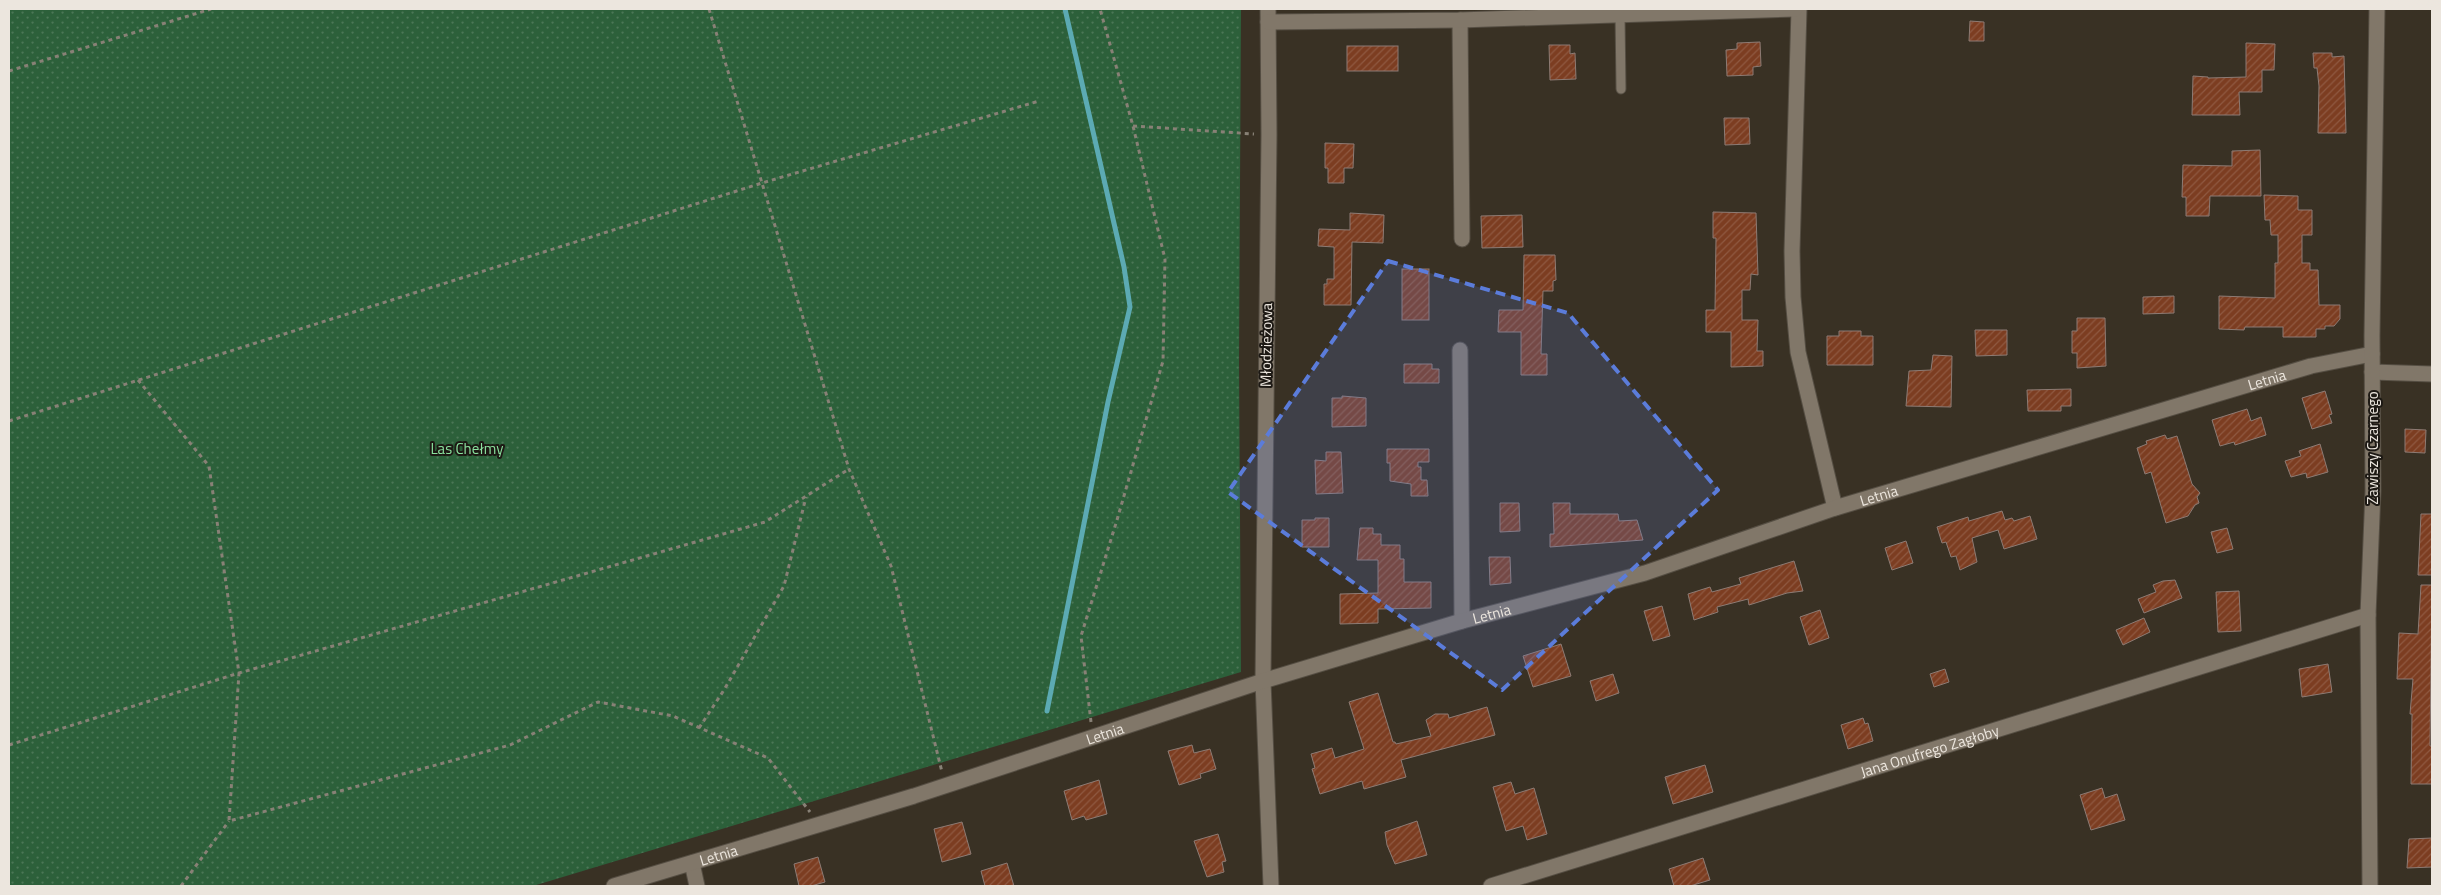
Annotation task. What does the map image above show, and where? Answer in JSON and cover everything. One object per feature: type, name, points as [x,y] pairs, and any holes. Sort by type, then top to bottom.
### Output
[{"type":"street","points":[[1268,15],[1460,20],[1795,9]]},
{"type":"street","points":[[1799,9],[1792,251],[1793,297],[1798,352],[1835,508]]},
{"type":"street","name":"Zawiszy Czarnego","points":[[2370,886],[2368,615],[2373,491],[2372,354],[2377,9]]},
{"type":"street","name":"Młodzieżowa","points":[[1268,15],[1269,135],[1263,680],[1271,886]]},
{"type":"street","points":[[1460,20],[1462,239]]},
{"type":"street","points":[[1460,350],[1462,621]]},
{"type":"street","name":"Letnia","points":[[614,886],[945,786],[1263,680],[1462,621],[1645,573],[1835,508],[2311,366],[2372,354]]},
{"type":"street","points":[[2372,372],[2432,374]]},
{"type":"street","name":"Jana Onufrego Zagłoby","points":[[1491,886],[2368,615]]},
{"type":"street","points":[[692,863],[697,886]]},
{"type":"lane","points":[[1620,14],[1621,89]]},
{"type":"path","points":[[9,71],[211,9]]},
{"type":"path","points":[[709,9],[849,469],[892,566],[945,786]]},
{"type":"path","points":[[1093,738],[1081,636],[1118,520],[1163,360],[1165,259],[1132,126],[1100,9]]},
{"type":"path","points":[[9,420],[762,183],[1039,101]]},
{"type":"path","points":[[1132,126],[1269,135]]},
{"type":"path","points":[[138,380],[209,466],[239,673],[229,821],[180,886]]},
{"type":"path","points":[[9,745],[239,673],[766,522],[849,469]]},
{"type":"path","points":[[699,728],[724,690],[784,586],[806,496]]},
{"type":"path","points":[[229,821],[510,745],[598,702],[673,716],[768,758],[819,825]]},
{"type":"highlighted area","points":[[1388,261],[1568,313],[1718,490],[1502,690],[1228,492]]},
{"type":"green space","name":"Las Chełmy","points":[[9,9],[1241,9],[1239,363],[1241,672],[533,886],[9,886]]},
{"type":"building","points":[[1970,21],[1984,22],[1984,41],[1969,41]]},
{"type":"building","points":[[1760,42],[1761,66],[1753,67],[1753,75],[1727,76],[1726,50],[1737,49],[1737,43]]},
{"type":"building","points":[[2246,43],[2275,44],[2274,70],[2262,70],[2262,92],[2239,92],[2240,115],[2192,115],[2193,76],[2208,78],[2246,77]]},
{"type":"building","points":[[1549,45],[1570,45],[1570,54],[1575,53],[1576,79],[1550,80]]},
{"type":"building","points":[[1347,46],[1398,46],[1398,71],[1347,71]]},
{"type":"building","points":[[2313,53],[2332,53],[2332,57],[2344,56],[2346,133],[2318,133],[2319,86],[2317,68],[2314,68]]},
{"type":"building","points":[[1724,118],[1749,118],[1750,144],[1725,145]]},
{"type":"building","points":[[1325,143],[1354,144],[1353,168],[1344,168],[1344,183],[1328,183],[1328,168],[1325,168]]},
{"type":"building","points":[[2260,150],[2261,196],[2210,196],[2209,216],[2186,216],[2186,197],[2182,197],[2183,165],[2232,166],[2232,151]]},
{"type":"building","points":[[2264,195],[2298,196],[2298,210],[2312,210],[2312,235],[2302,235],[2302,263],[2310,263],[2310,270],[2318,270],[2319,305],[2340,305],[2340,319],[2334,326],[2316,329],[2316,337],[2283,337],[2283,327],[2245,327],[2244,330],[2219,329],[2219,296],[2275,298],[2275,263],[2278,263],[2278,235],[2271,235],[2270,220],[2265,220]]},
{"type":"building","points":[[1713,212],[1756,213],[1758,275],[1751,274],[1750,290],[1742,290],[1742,320],[1758,320],[1757,351],[1763,351],[1763,366],[1731,367],[1731,332],[1706,332],[1706,310],[1715,310],[1716,238],[1713,238]]},
{"type":"building","points":[[1350,213],[1384,215],[1383,243],[1352,242],[1351,305],[1324,305],[1324,284],[1327,284],[1327,279],[1334,279],[1334,247],[1318,246],[1319,229],[1350,230]]},
{"type":"building","points":[[1522,215],[1523,247],[1482,248],[1481,216]]},
{"type":"building","points":[[1524,255],[1555,255],[1556,280],[1553,281],[1553,291],[1543,291],[1541,354],[1547,354],[1547,375],[1521,375],[1521,332],[1498,332],[1499,310],[1523,310]]},
{"type":"building","points":[[1402,269],[1429,269],[1429,320],[1402,320]]},
{"type":"building","points":[[2174,296],[2174,313],[2143,314],[2143,297]]},
{"type":"building","points":[[2077,318],[2105,318],[2106,366],[2077,368],[2077,353],[2072,353],[2072,331],[2077,331]]},
{"type":"building","points":[[1975,330],[2007,330],[2007,355],[1976,356]]},
{"type":"building","points":[[1839,331],[1861,331],[1861,336],[1873,336],[1873,365],[1827,365],[1827,336],[1839,336]]},
{"type":"building","points":[[1933,355],[1952,356],[1951,407],[1906,406],[1909,371],[1931,370]]},
{"type":"building","points":[[1404,364],[1432,364],[1432,369],[1439,369],[1439,383],[1404,383]]},
{"type":"building","points":[[2071,389],[2071,406],[2061,406],[2061,411],[2028,411],[2027,390]]},
{"type":"building","points":[[2325,391],[2332,414],[2329,415],[2332,423],[2312,429],[2302,398]]},
{"type":"building","points":[[1342,396],[1366,398],[1366,426],[1332,427],[1332,398],[1342,398]]},
{"type":"building","points":[[2247,409],[2251,421],[2261,417],[2266,435],[2235,445],[2234,442],[2220,446],[2212,420]]},
{"type":"building","points":[[2405,429],[2426,430],[2425,453],[2405,452]]},
{"type":"building","points":[[2165,435],[2167,439],[2177,436],[2192,484],[2200,493],[2197,497],[2199,503],[2195,505],[2188,516],[2166,523],[2151,472],[2145,474],[2137,448],[2147,444],[2146,441]]},
{"type":"building","points":[[2320,444],[2328,472],[2307,478],[2306,473],[2291,477],[2285,461],[2301,456],[2299,451]]},
{"type":"building","points":[[1387,449],[1429,449],[1429,462],[1418,462],[1418,467],[1421,467],[1421,480],[1427,480],[1428,496],[1411,496],[1411,484],[1390,481],[1390,463],[1387,463]]},
{"type":"building","points":[[1326,452],[1341,452],[1343,493],[1316,494],[1315,460],[1326,461]]},
{"type":"building","points":[[1500,503],[1519,503],[1520,531],[1500,532]]},
{"type":"building","points":[[1553,503],[1570,503],[1570,514],[1618,514],[1619,521],[1637,520],[1643,540],[1550,547],[1550,534],[1554,534]]},
{"type":"building","points":[[2002,511],[2005,520],[2012,518],[2014,521],[2030,516],[2037,539],[2004,549],[1998,530],[1972,538],[1977,562],[1960,570],[1956,556],[1951,557],[1946,542],[1942,543],[1937,527],[1968,517],[1969,521]]},
{"type":"building","points":[[2421,514],[2432,514],[2432,575],[2418,575]]},
{"type":"building","points":[[1315,518],[1329,518],[1329,547],[1302,547],[1302,520],[1315,520]]},
{"type":"building","points":[[1360,528],[1373,528],[1373,534],[1381,534],[1381,545],[1400,545],[1400,559],[1404,559],[1404,582],[1431,582],[1431,608],[1378,609],[1378,623],[1340,624],[1340,594],[1378,593],[1378,560],[1357,560]]},
{"type":"building","points":[[2227,528],[2233,549],[2217,553],[2211,532]]},
{"type":"building","points":[[1906,541],[1913,563],[1892,570],[1885,548]]},
{"type":"building","points":[[1489,557],[1510,557],[1511,583],[1490,585]]},
{"type":"building","points":[[1794,561],[1803,591],[1787,593],[1749,605],[1748,599],[1717,607],[1718,612],[1694,620],[1688,594],[1710,587],[1712,592],[1741,584],[1739,578]]},
{"type":"building","points":[[2175,580],[2182,598],[2144,613],[2138,599],[2156,592],[2153,585],[2163,581]]},
{"type":"building","points":[[2421,585],[2432,585],[2430,746],[2432,746],[2432,784],[2411,784],[2412,714],[2410,714],[2413,679],[2397,679],[2399,633],[2418,634]]},
{"type":"building","points":[[2239,591],[2241,631],[2218,632],[2216,592]]},
{"type":"building","points":[[1662,606],[1670,636],[1653,641],[1644,611]]},
{"type":"building","points":[[1820,610],[1829,638],[1809,645],[1800,617]]},
{"type":"building","points":[[2144,618],[2150,632],[2123,645],[2116,630]]},
{"type":"building","points":[[1561,644],[1571,676],[1533,687],[1523,656]]},
{"type":"building","points":[[2328,664],[2332,692],[2302,697],[2299,669]]},
{"type":"building","points":[[1945,669],[1949,682],[1934,687],[1930,674]]},
{"type":"building","points":[[1613,674],[1619,693],[1596,701],[1590,681]]},
{"type":"building","points":[[1378,693],[1393,742],[1396,744],[1431,736],[1426,720],[1435,714],[1448,714],[1449,718],[1487,707],[1495,735],[1401,760],[1406,777],[1364,789],[1362,781],[1320,794],[1312,769],[1315,768],[1311,754],[1332,748],[1335,758],[1364,749],[1349,702]]},
{"type":"building","points":[[1863,718],[1865,724],[1868,723],[1873,741],[1848,749],[1841,725]]},
{"type":"building","points":[[1192,745],[1194,753],[1210,749],[1216,769],[1200,774],[1201,778],[1179,785],[1168,751]]},
{"type":"building","points":[[1705,765],[1713,792],[1673,804],[1665,777]]},
{"type":"building","points":[[1099,780],[1107,814],[1086,820],[1084,816],[1072,820],[1064,791]]},
{"type":"building","points":[[1511,782],[1515,794],[1534,788],[1547,834],[1527,840],[1523,826],[1506,831],[1493,787]]},
{"type":"building","points":[[2102,788],[2105,798],[2117,794],[2125,820],[2091,830],[2080,795]]},
{"type":"building","points":[[1417,821],[1427,855],[1395,864],[1387,845],[1385,832]]},
{"type":"building","points":[[962,822],[971,854],[942,862],[934,829]]},
{"type":"building","points":[[1218,834],[1226,861],[1222,862],[1224,872],[1207,877],[1194,841]]},
{"type":"building","points":[[2432,838],[2432,867],[2407,868],[2409,839]]},
{"type":"building","points":[[818,857],[825,882],[811,886],[799,886],[794,864]]},
{"type":"building","points":[[1703,858],[1710,880],[1690,886],[1674,886],[1669,869]]},
{"type":"building","points":[[1007,863],[1014,886],[985,886],[981,871]]},
{"type":"waterway","points":[[1047,711],[1108,402],[1130,307],[1124,267],[1065,9]]}]
